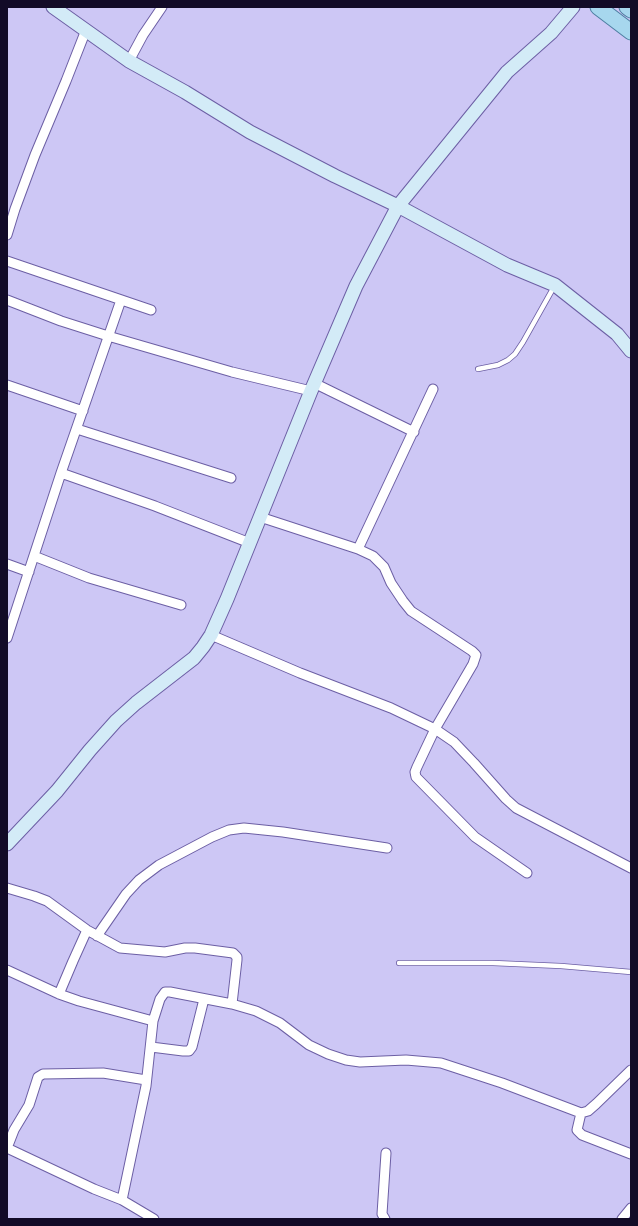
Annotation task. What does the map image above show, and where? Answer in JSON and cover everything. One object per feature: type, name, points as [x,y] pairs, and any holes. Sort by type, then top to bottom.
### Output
[{"type":"main road","points":[[598,7],[631,32]]},
{"type":"main road","points":[[627,7],[631,10]]},
{"type":"street","points":[[53,7],[129,61],[185,92],[250,132],[335,176],[398,206],[507,265],[555,285],[617,334],[631,350]]},
{"type":"street","points":[[129,61],[143,35],[162,7]]},
{"type":"street","points":[[7,844],[57,791],[116,721],[136,703],[194,658],[203,647],[210,636],[250,543],[312,387],[356,286],[398,206],[507,72],[551,33],[573,7]]},
{"type":"street","points":[[7,235],[35,155],[86,30]]},
{"type":"street","points":[[7,261],[151,310]]},
{"type":"street","points":[[7,300],[61,321],[232,372],[312,387],[414,432]]},
{"type":"street","points":[[7,638],[61,473],[121,300]]},
{"type":"street","points":[[7,385],[83,411]]},
{"type":"street","points":[[358,549],[433,389]]},
{"type":"street","points":[[77,429],[231,478]]},
{"type":"street","points":[[61,473],[155,506],[250,543]]},
{"type":"street","points":[[260,517],[358,549],[372,556],[384,567],[391,583],[411,611],[476,655],[473,664],[435,729],[415,772],[416,777],[474,837],[527,873]]},
{"type":"street","points":[[34,556],[89,578],[181,605]]},
{"type":"street","points":[[7,564],[29,572]]},
{"type":"street","points":[[210,636],[391,708],[435,729],[454,742],[516,808],[631,868]]},
{"type":"street","points":[[97,936],[126,894],[139,880],[159,865],[212,837],[229,830],[244,828],[283,832],[387,848]]},
{"type":"street","points":[[7,888],[47,901],[87,930],[120,948],[165,952],[185,948],[195,948],[234,954],[237,960],[232,1004]]},
{"type":"street","points":[[60,994],[87,930]]},
{"type":"street","points":[[7,970],[79,1002],[154,1021]]},
{"type":"street","points":[[122,1200],[146,1080],[154,1021],[160,999],[165,992],[232,1004],[256,1011],[280,1022],[309,1045],[328,1054],[346,1060],[360,1062],[406,1060],[441,1063],[502,1083],[581,1113],[588,1111],[631,1070]]},
{"type":"street","points":[[151,1047],[189,1051],[192,1047],[204,999]]},
{"type":"street","points":[[146,1080],[103,1073],[43,1074],[38,1077],[29,1105],[14,1130],[7,1148],[94,1189],[122,1200],[154,1219]]},
{"type":"street","points":[[581,1113],[577,1130],[582,1135],[631,1154]]},
{"type":"street","points":[[385,1219],[382,1214],[386,1153]]},
{"type":"street","points":[[622,1219],[631,1208]]},
{"type":"lane","points":[[478,369],[498,365],[508,360],[515,354],[555,285]]},
{"type":"lane","points":[[399,963],[561,966],[631,972]]}]
